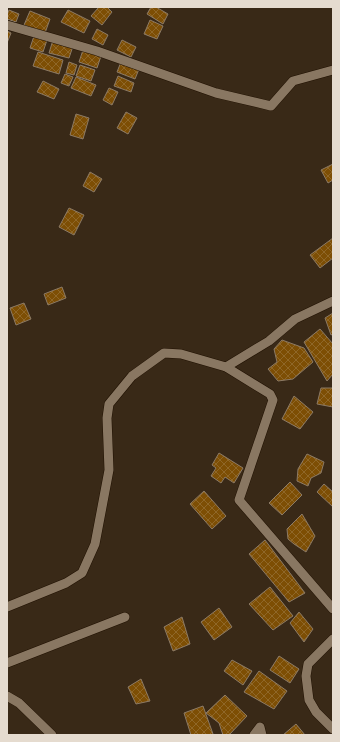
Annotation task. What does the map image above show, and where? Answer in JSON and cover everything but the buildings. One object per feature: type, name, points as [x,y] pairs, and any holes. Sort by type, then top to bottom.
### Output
[{"type":"street","points":[[7,25],[97,51],[216,93],[271,106],[293,81],[333,70]]},
{"type":"street","points":[[226,367],[269,341],[296,319],[333,301]]},
{"type":"street","points":[[7,607],[66,583],[82,573],[95,544],[109,470],[107,418],[109,404],[132,376],[164,353],[181,354],[226,367],[270,394],[273,400],[239,500],[333,609]]},
{"type":"street","points":[[7,663],[125,617]]},
{"type":"street","points":[[333,639],[308,664],[306,676],[309,700],[316,712],[333,729]]},
{"type":"street","points":[[7,696],[20,703],[52,735]]},
{"type":"street","points":[[254,735],[260,727],[262,735]]}]
